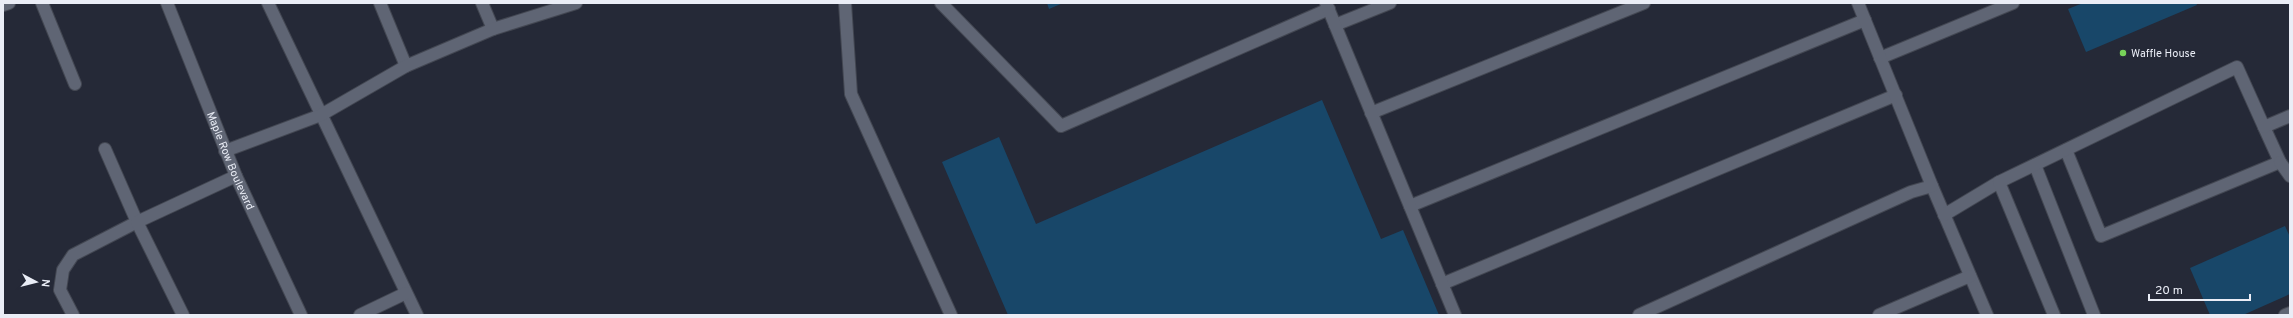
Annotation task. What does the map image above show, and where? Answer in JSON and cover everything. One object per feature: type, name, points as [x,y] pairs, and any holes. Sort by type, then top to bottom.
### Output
[{"type":"street","points":[[3,5],[9,3]]},
{"type":"street","points":[[42,3],[74,84]]},
{"type":"street","name":"Maple Row Boulevard","points":[[166,3],[225,151],[301,315]]},
{"type":"street","points":[[268,3],[417,315]]},
{"type":"street","points":[[380,3],[406,66]]},
{"type":"street","points":[[482,3],[493,30]]},
{"type":"street","points":[[225,151],[321,115],[406,66],[493,30],[576,3]]},
{"type":"street","points":[[845,3],[851,94],[951,315]]},
{"type":"street","points":[[941,3],[1061,126],[1327,6],[1455,315]]},
{"type":"street","points":[[1335,25],[1390,3]]},
{"type":"street","points":[[1371,113],[1644,3]]},
{"type":"street","points":[[1858,3],[1944,215],[1988,315]]},
{"type":"street","points":[[1880,58],[2013,3]]},
{"type":"street","points":[[1410,206],[1865,20]]},
{"type":"street","points":[[1944,215],[1999,182],[2237,68],[2280,162],[2290,176]]},
{"type":"street","points":[[1442,284],[1896,95]]},
{"type":"street","points":[[2264,127],[2290,116]]},
{"type":"street","points":[[105,149],[137,222],[184,315]]},
{"type":"street","points":[[2066,150],[2100,236],[2280,162]]},
{"type":"street","points":[[2035,165],[2094,315]]},
{"type":"street","points":[[73,315],[60,290],[63,270],[73,255],[137,222],[236,176]]},
{"type":"street","points":[[1999,182],[2054,315]]},
{"type":"street","points":[[1639,315],[1911,192],[1932,186]]},
{"type":"street","points":[[1879,315],[1970,276]]},
{"type":"street","points":[[360,315],[406,293]]},
{"type":"street","points":[[2285,315],[2290,313]]},
{"type":"building","points":[[1047,3],[1063,3],[1049,9]]},
{"type":"building","points":[[2083,3],[2196,3],[2197,5],[2086,52],[2068,9]]},
{"type":"building","points":[[1322,100],[1381,239],[1403,230],[1439,315],[1008,315],[942,162],[999,137],[1036,224]]},
{"type":"building","points":[[2285,226],[2290,237],[2290,294],[2243,315],[2210,315],[2190,268]]},
{"type":"place","name":"Waffle House","points":[[2123,53]]}]
